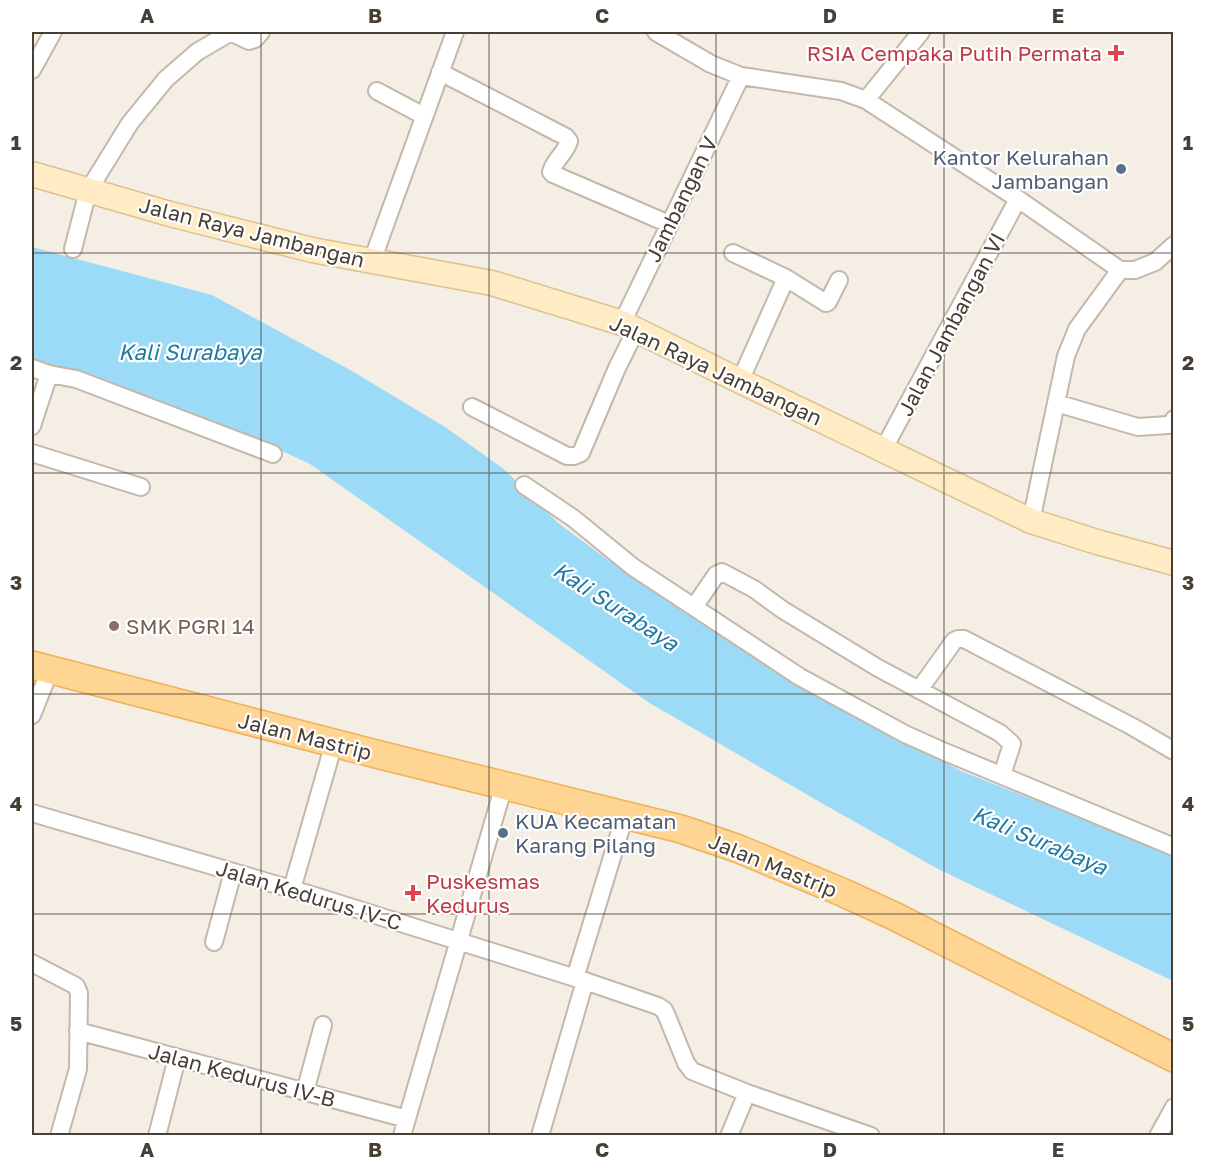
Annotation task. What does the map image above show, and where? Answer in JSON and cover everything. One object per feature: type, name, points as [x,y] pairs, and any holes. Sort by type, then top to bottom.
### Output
[{"type":"main road","name":"Jalan Raya Jambangan","points":[[32,174],[170,214],[301,247],[492,283],[629,326],[1031,521],[1173,563]]},
{"type":"main road","name":"Jalan Mastrip","points":[[41,668],[681,829],[739,849],[894,916],[1173,1058]]},
{"type":"street","points":[[32,70],[53,32]]},
{"type":"street","points":[[73,249],[88,190],[130,123],[166,79],[197,52],[231,32],[249,41],[255,39],[261,32]]},
{"type":"street","points":[[372,261],[455,32]]},
{"type":"street","points":[[656,32],[711,64],[741,76],[842,91],[866,100],[1018,199],[1120,270],[1135,270],[1155,262],[1173,245]]},
{"type":"street","points":[[866,100],[921,32]]},
{"type":"street","points":[[440,72],[566,137],[569,141],[567,147],[553,165],[551,172],[553,174],[669,224]]},
{"type":"street","name":"Jambangan V","points":[[472,407],[567,456],[581,453],[617,368],[629,326],[669,224],[741,76]]},
{"type":"street","points":[[377,92],[424,116]]},
{"type":"street","name":"Jalan Jambangan VI","points":[[883,450],[1018,199]]},
{"type":"street","points":[[733,253],[786,278],[826,303],[839,280]]},
{"type":"street","points":[[1031,521],[1066,356],[1077,330],[1120,270]]},
{"type":"street","points":[[740,381],[786,278]]},
{"type":"street","points":[[32,368],[76,379],[273,454]]},
{"type":"street","points":[[32,426],[49,374]]},
{"type":"street","points":[[1056,403],[1138,427],[1168,425],[1173,420]]},
{"type":"street","points":[[32,453],[141,486]]},
{"type":"street","points":[[525,485],[573,518],[633,567],[800,677],[905,734],[1173,847]]},
{"type":"street","points":[[694,607],[716,575],[722,572],[754,589],[783,610],[878,668],[1012,742],[1002,775]]},
{"type":"street","points":[[919,690],[954,641],[964,639],[1133,727],[1173,751]]},
{"type":"street","points":[[32,715],[41,668]]},
{"type":"street","points":[[292,889],[334,743]]},
{"type":"street","points":[[402,1136],[504,785]]},
{"type":"street","name":"Jalan Kedurus IV-C","points":[[32,813],[292,889],[658,1006],[666,1014],[686,1063],[692,1071],[747,1093],[871,1136]]},
{"type":"street","points":[[540,1136],[625,815]]},
{"type":"street","points":[[214,942],[233,872]]},
{"type":"street","points":[[32,963],[76,986],[79,993],[78,1069],[59,1136]]},
{"type":"street","points":[[305,1092],[323,1025]]},
{"type":"street","name":"Jalan Kedurus IV-B","points":[[78,1031],[407,1119]]},
{"type":"street","points":[[158,1136],[177,1058]]},
{"type":"street","points":[[729,1136],[747,1093]]},
{"type":"street","points":[[1158,1136],[1173,1107]]},
{"type":"water","name":"Kali Surabaya","points":[[32,247],[212,295],[352,371],[445,427],[505,470],[558,523],[608,560],[631,572],[814,693],[961,771],[1173,854],[1173,981],[938,869],[648,702],[310,464],[263,442],[86,377],[32,360]]},
{"type":"place","name":"RSIA Cempaka Putih Permata","points":[[1116,53]]},
{"type":"place","name":"Kantor Kelurahan Jambangan","points":[[1121,169]]},
{"type":"place","name":"SMK PGRI 14","points":[[114,626]]},
{"type":"place","name":"KUA Kecamatan Karang Pilang","points":[[503,833]]},
{"type":"place","name":"Puskesmas Kedurus","points":[[413,893]]}]
